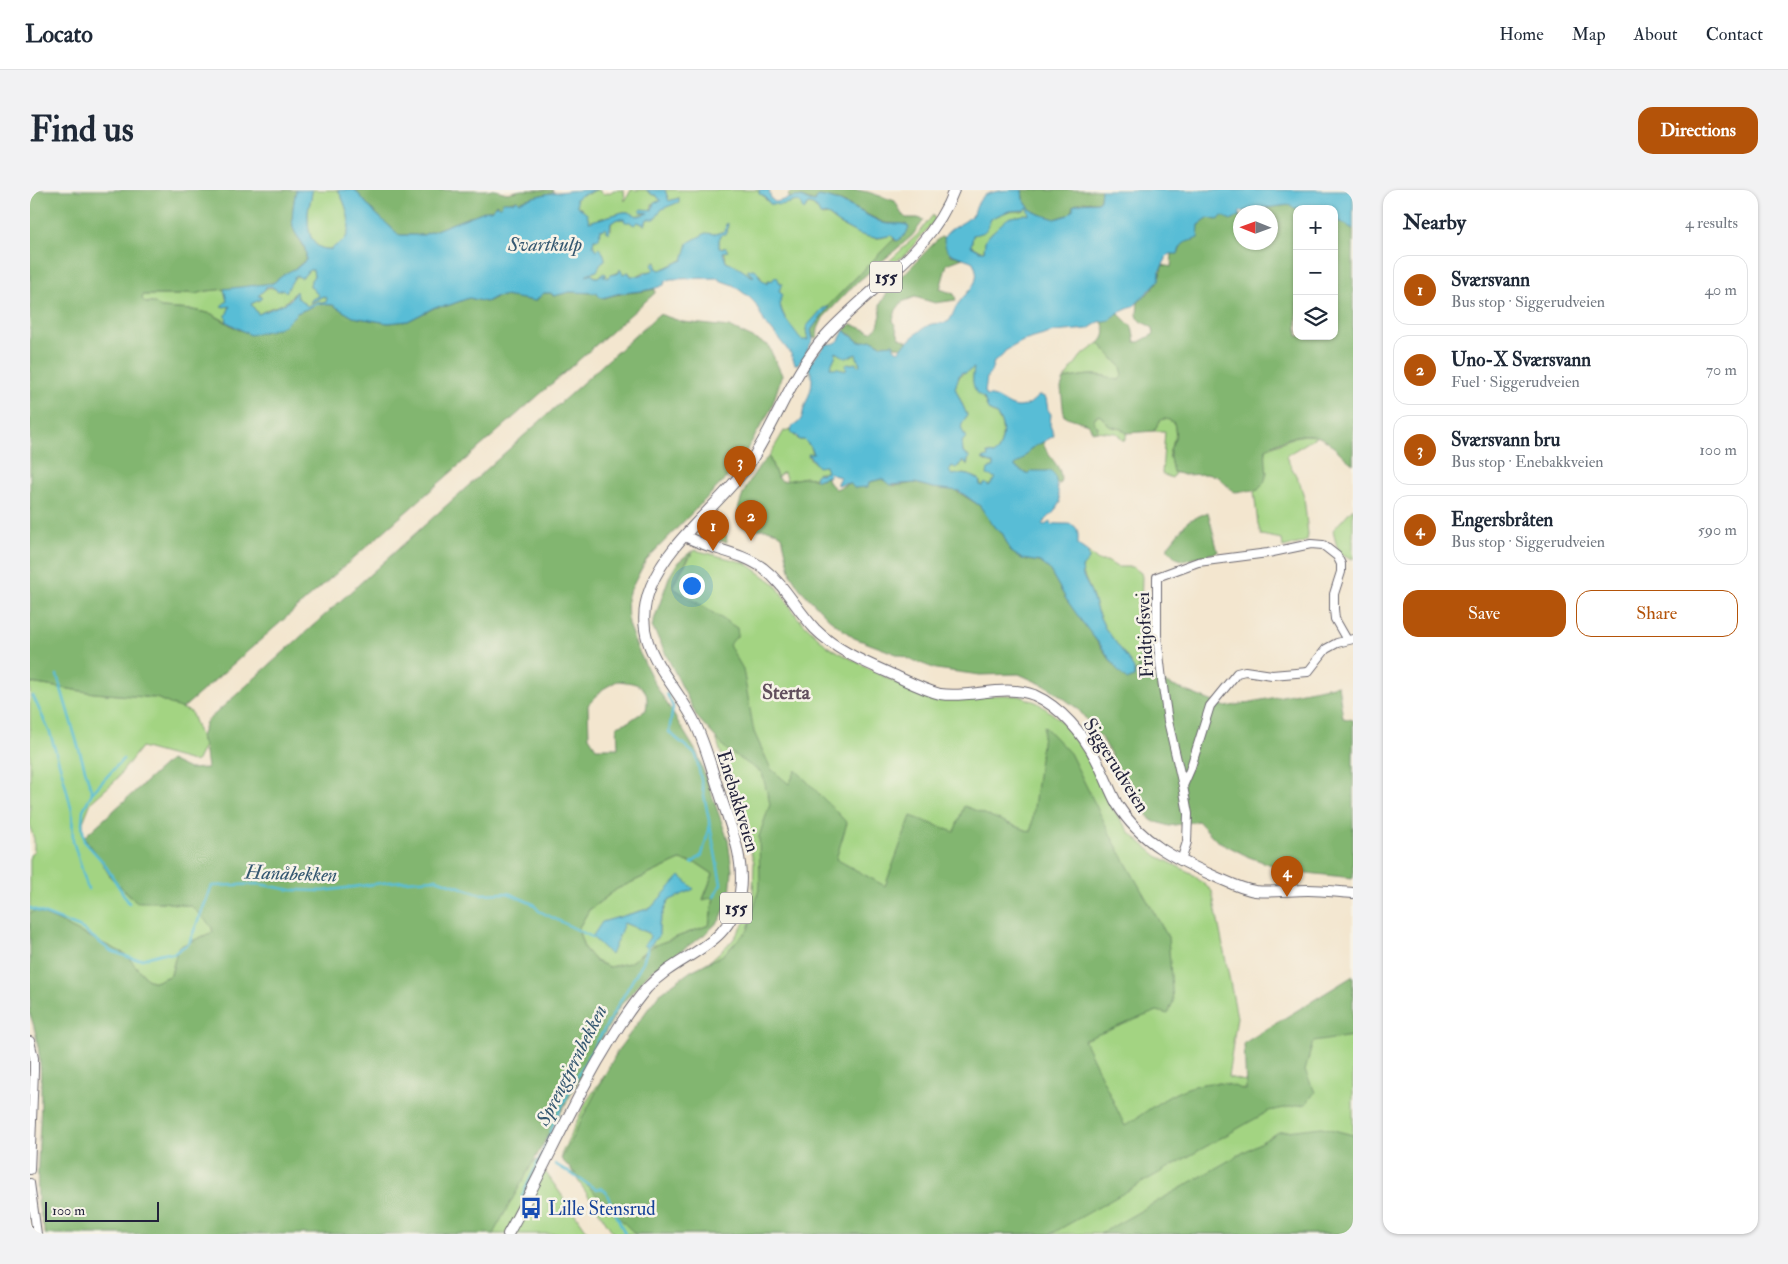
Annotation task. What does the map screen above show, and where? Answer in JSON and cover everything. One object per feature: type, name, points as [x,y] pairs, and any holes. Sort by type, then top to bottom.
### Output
[{"type":"main road","name":"Enebakkveien","points":[[508,1234],[582,1090],[624,1018],[644,992],[660,976],[703,948],[723,932],[737,903],[740,882],[739,860],[730,825],[706,751],[691,716],[655,660],[645,634],[644,614],[650,589],[661,568],[685,536],[735,482],[748,465],[806,360],[836,325],[927,237],[944,214],[954,190]]},
{"type":"main road","name":"Siggerudveien","points":[[685,536],[699,543],[739,555],[758,565],[779,583],[819,632],[842,650],[866,663],[940,694],[952,695],[1011,690],[1032,695],[1047,702],[1066,718],[1087,745],[1118,804],[1132,823],[1158,848],[1181,861],[1239,887],[1255,891],[1310,890],[1353,893]]},
{"type":"street","name":"Fridtjofsvei","points":[[1181,861],[1187,842],[1189,826],[1187,803],[1170,733],[1162,680],[1157,636],[1157,577],[1198,562],[1275,552],[1311,544],[1324,545],[1337,556],[1341,564],[1334,594],[1334,609],[1339,627],[1350,640]]},
{"type":"street","points":[[1183,786],[1210,706],[1237,673],[1244,671],[1272,675],[1308,672],[1326,649],[1350,640]]},
{"type":"street","points":[[30,1041],[34,1058],[34,1071],[30,1170]]},
{"type":"street","points":[[30,1183],[37,1234]]},
{"type":"green space","points":[[30,190],[296,190],[292,222],[294,231],[305,249],[306,259],[288,274],[267,285],[195,294],[143,295],[142,299],[146,303],[155,303],[161,308],[193,310],[212,314],[239,330],[285,325],[297,313],[318,304],[333,305],[353,317],[388,323],[408,321],[436,307],[447,306],[469,298],[486,302],[502,296],[537,300],[546,293],[551,293],[553,296],[570,292],[596,293],[604,298],[655,289],[655,293],[182,709],[156,698],[94,693],[30,683]]},
{"type":"green space","points":[[312,190],[338,190],[346,208],[349,222],[347,235],[343,241],[332,249],[320,247],[312,240],[310,235],[308,214]]},
{"type":"green space","points":[[355,190],[409,190],[421,193],[425,190],[495,190],[507,193],[522,190],[553,190],[553,192],[519,202],[517,200],[503,204],[500,207],[496,204],[492,210],[487,210],[423,235],[399,235],[373,211]]},
{"type":"green space","points":[[594,190],[604,194],[614,190],[624,190],[625,201],[631,190],[646,190],[656,195],[661,201],[652,204],[652,210],[643,210],[647,213],[635,216],[628,212],[623,212],[589,222],[582,209],[577,206],[576,201],[577,197],[586,193],[589,194]]},
{"type":"green space","points":[[665,190],[759,190],[759,193],[769,203],[778,204],[797,201],[805,209],[808,204],[813,205],[822,216],[828,215],[859,234],[873,238],[891,235],[894,239],[828,306],[822,309],[806,329],[808,340],[802,341],[783,314],[779,298],[779,290],[782,283],[769,280],[767,284],[761,279],[760,275],[753,275],[752,277],[726,262],[724,247],[723,249],[719,248],[719,240],[720,235],[727,233],[727,223],[725,231],[703,235],[692,241],[688,245],[683,260],[663,269],[656,268],[656,262],[653,262],[654,269],[652,271],[644,272],[635,277],[631,276],[629,272],[623,274],[620,270],[608,278],[603,276],[607,275],[604,273],[598,277],[591,275],[586,277],[589,273],[595,272],[605,260],[602,252],[599,249],[596,250],[593,245],[594,239],[598,239],[600,230],[606,228],[607,231],[611,230],[611,223],[617,219],[624,219],[632,224],[638,222],[646,224],[647,219],[679,198],[669,201]]},
{"type":"green space","points":[[793,190],[855,190],[868,192],[895,201],[906,218],[924,220],[912,236],[854,285],[823,318],[818,329],[817,338],[813,338],[811,330],[828,306],[894,239],[895,241],[899,240],[908,230],[906,224],[884,223],[841,201],[819,196],[814,202],[801,197],[790,198],[788,195]]},
{"type":"green space","points":[[1022,190],[1101,190],[1098,202],[1079,203],[1073,206],[1073,210],[1068,215],[1055,219],[1030,209],[1023,199]]},
{"type":"green space","points":[[1278,206],[1293,206],[1293,340],[1338,340],[1338,221],[1353,229],[1353,464],[1324,439],[1313,435],[1299,436],[1284,440],[1266,449],[1266,476],[1258,490],[1234,492],[1217,476],[1205,474],[1184,475],[1173,472],[1170,453],[1175,439],[1174,423],[1167,419],[1162,420],[1154,431],[1127,433],[1121,429],[1109,426],[1101,416],[1097,415],[1094,419],[1094,424],[1098,428],[1093,432],[1088,424],[1064,416],[1061,388],[1064,379],[1094,375],[1119,380],[1123,375],[1121,367],[1099,343],[1105,333],[1102,322],[1118,313],[1132,327],[1135,342],[1139,342],[1154,334],[1153,328],[1139,320],[1137,315],[1138,302],[1158,281],[1163,265],[1171,267],[1172,254],[1179,252],[1180,246],[1188,240],[1194,240],[1199,225],[1209,218],[1216,220],[1222,216],[1233,219],[1233,250],[1278,250]]},
{"type":"green space","points":[[1027,207],[1030,215],[1024,214],[1005,221],[985,241],[984,251],[971,246],[973,235],[986,230],[992,218],[1009,211],[1023,211]]},
{"type":"green space","points":[[933,215],[935,220],[906,254],[879,273],[918,234]]},
{"type":"green space","points":[[941,237],[945,237],[945,245],[951,255],[963,258],[947,264],[940,289],[954,294],[956,300],[935,303],[915,297],[902,302],[896,310],[893,320],[899,337],[908,342],[901,348],[879,344],[872,340],[858,341],[844,330],[851,324],[871,332],[878,326],[881,315],[880,305],[888,291]]},
{"type":"green space","points":[[309,270],[313,270],[314,276],[310,286],[319,296],[311,303],[323,296],[327,298],[326,302],[307,306],[297,297],[295,292],[283,304],[258,314],[251,304],[259,300],[261,296],[258,296],[263,291],[267,288],[272,288],[278,291],[282,289],[286,291],[294,278],[297,276],[302,278]]},
{"type":"green space","points":[[224,289],[230,306],[226,316],[227,322],[212,314],[193,310],[161,308],[150,302],[146,303],[142,299],[143,295],[195,294]]},
{"type":"green space","points":[[659,314],[683,322],[729,327],[768,345],[782,375],[771,409],[736,468],[646,560],[627,597],[628,624],[637,648],[655,684],[697,753],[728,840],[732,870],[730,897],[720,920],[704,935],[650,972],[620,1006],[493,1234],[45,1234],[38,1200],[41,1083],[40,1059],[30,1014],[30,913],[35,911],[63,923],[125,954],[147,979],[155,982],[171,975],[178,947],[213,932],[211,926],[191,906],[163,902],[137,902],[111,878],[84,837],[170,760],[189,769],[207,768],[201,737],[206,722]],"holes":[[[617,681],[637,684],[645,690],[647,695],[646,710],[628,722],[617,726],[618,748],[596,748],[589,737],[588,705],[603,689]],[[680,860],[698,864],[713,874],[703,900],[714,897],[709,925],[653,946],[629,963],[609,967],[595,961],[584,948],[578,929],[589,910],[617,889]]]},
{"type":"green space","points":[[1099,343],[1121,367],[1124,375],[1119,380],[1094,375],[1064,379],[1081,356]]},
{"type":"green space","points":[[837,352],[846,358],[856,354],[860,366],[848,363],[845,367],[847,369],[844,371],[830,368]]},
{"type":"green space","points":[[974,368],[973,382],[975,387],[986,403],[988,410],[998,417],[1002,427],[1002,439],[998,451],[994,454],[987,453],[988,457],[983,458],[983,460],[993,464],[993,467],[990,468],[996,478],[989,486],[980,485],[980,481],[971,475],[952,475],[949,471],[952,466],[959,466],[965,461],[967,465],[969,457],[963,453],[962,442],[966,435],[962,432],[961,426],[967,415],[955,388],[961,375]]},
{"type":"green space","points":[[1097,415],[1101,416],[1109,426],[1121,429],[1127,433],[1125,440],[1122,440],[1115,433],[1096,431],[1098,428],[1094,424],[1094,419]]},
{"type":"green space","points":[[1163,419],[1168,419],[1174,423],[1175,429],[1170,453],[1173,472],[1175,473],[1172,478],[1162,474],[1165,431],[1154,431]]},
{"type":"green space","points":[[791,429],[791,432],[799,440],[804,440],[811,447],[813,454],[808,455],[811,460],[825,466],[827,471],[817,473],[815,478],[805,477],[787,481],[784,473],[777,477],[769,456],[784,431]]},
{"type":"green space","points":[[1305,435],[1318,436],[1286,457],[1300,483],[1304,497],[1307,540],[1283,547],[1282,539],[1261,535],[1254,491],[1258,490],[1267,473],[1266,449],[1294,437]]},
{"type":"green space","points":[[1043,442],[1058,467],[1061,478],[1060,484],[1056,483],[1055,476],[1048,471],[1027,474],[1015,467],[1030,449]]},
{"type":"green space","points":[[769,457],[777,477],[782,481],[804,478],[817,480],[827,477],[828,482],[836,489],[850,483],[868,486],[869,482],[882,479],[894,486],[915,483],[933,488],[955,490],[980,506],[995,528],[1003,534],[1010,551],[1022,559],[1040,562],[1049,569],[1066,599],[1119,672],[1134,677],[1135,672],[1139,669],[1141,621],[1151,625],[1153,678],[1226,707],[1338,685],[1343,718],[1353,720],[1353,878],[1289,871],[1249,857],[1216,840],[1198,821],[1169,826],[1151,820],[1131,794],[1105,743],[1078,709],[1050,688],[1019,674],[980,675],[936,669],[854,638],[828,618],[800,589],[791,575],[782,536],[771,530],[748,529],[741,525],[738,519],[741,500],[751,478]]},
{"type":"green space","points":[[1353,508],[1353,559],[1340,552],[1333,530]]},
{"type":"green space","points":[[1208,512],[1218,552],[1183,561],[1176,558],[1168,550],[1168,546],[1188,521]]},
{"type":"green space","points":[[715,515],[721,518],[723,535],[726,535],[727,542],[701,536],[700,531]]},
{"type":"green space","points":[[693,550],[672,587],[737,628],[738,635],[729,645],[743,669],[754,732],[771,769],[789,784],[796,770],[847,823],[836,859],[885,886],[911,816],[954,832],[964,806],[1031,832],[1044,726],[1070,753],[1113,840],[1168,937],[1173,1002],[1168,1014],[1157,1011],[1084,1040],[1125,1126],[1169,1097],[1193,1086],[1206,1083],[1222,1083],[1246,1090],[1244,1043],[1353,976],[1353,1036],[1313,1042],[1305,1071],[1315,1092],[1306,1104],[1269,1111],[1051,1234],[635,1234],[561,1159],[618,1050],[659,994],[691,971],[723,955],[748,930],[760,885],[759,836],[770,804],[762,773],[727,750],[697,717],[652,626],[669,577],[678,562]]},
{"type":"green space","points":[[695,550],[746,563],[775,584],[798,618],[827,646],[900,685],[939,698],[1020,696],[1038,703],[1058,718],[1085,753],[1110,805],[1131,834],[1157,856],[1191,873],[1212,891],[1237,1017],[1228,1077],[1249,1082],[1259,1054],[1353,1020],[1353,1234],[614,1234],[561,1155],[585,1104],[650,1007],[681,979],[711,960],[733,940],[746,920],[753,894],[754,862],[712,724],[666,591]]},
{"type":"green space","points":[[1088,552],[1098,561],[1107,561],[1117,567],[1133,567],[1141,573],[1139,669],[1135,672],[1128,659],[1105,628],[1097,611],[1082,571],[1083,565],[1089,559]]},
{"type":"green space","points":[[30,683],[94,693],[156,698],[191,712],[204,746],[196,762],[141,747],[115,781],[91,802],[83,822],[84,837],[136,901],[191,906],[211,926],[213,932],[178,947],[171,975],[155,982],[147,979],[125,954],[63,923],[35,911],[30,913],[30,855],[34,852],[34,839],[30,827]]},
{"type":"green space","points":[[680,860],[698,864],[713,874],[703,899],[714,897],[709,925],[653,946],[629,963],[609,967],[595,961],[584,948],[578,929],[589,910],[617,889]],"holes":[[[680,877],[693,889],[668,901],[659,924],[659,935],[650,937],[649,933],[624,923],[620,931],[602,922],[651,908]]]},
{"type":"green space","points":[[1322,1127],[1353,1135],[1353,1234],[1100,1234],[1279,1132]]},
{"type":"green space","points":[[537,1160],[589,1234],[492,1234],[462,1212]]},
{"type":"water","name":"Svartkulp","points":[[296,190],[312,190],[308,214],[310,235],[312,240],[320,247],[332,249],[344,240],[349,228],[346,208],[338,190],[355,190],[373,211],[399,235],[423,235],[487,210],[492,210],[496,205],[500,207],[503,202],[514,202],[517,200],[519,202],[538,196],[566,191],[596,190],[576,199],[577,206],[587,214],[589,222],[623,212],[638,216],[648,213],[640,212],[641,209],[652,210],[654,202],[661,201],[656,195],[646,190],[665,190],[669,201],[679,198],[679,202],[662,209],[655,219],[647,219],[645,225],[638,222],[634,225],[630,222],[625,222],[624,219],[617,219],[611,223],[609,233],[606,231],[606,228],[600,230],[599,239],[594,239],[593,245],[596,250],[598,248],[602,251],[605,260],[597,271],[586,276],[592,274],[594,277],[598,277],[604,273],[607,275],[603,276],[608,278],[610,275],[619,273],[620,269],[623,274],[628,272],[631,276],[636,276],[652,271],[654,269],[652,264],[656,262],[656,268],[663,269],[683,260],[688,243],[706,233],[715,234],[725,231],[726,224],[728,223],[727,233],[721,235],[719,240],[719,248],[723,249],[725,247],[728,251],[723,252],[726,262],[753,277],[748,270],[756,270],[761,279],[767,284],[768,280],[772,281],[777,277],[780,283],[783,284],[779,290],[782,295],[780,301],[783,313],[801,340],[808,340],[807,326],[822,309],[829,306],[811,330],[813,340],[805,354],[812,361],[826,344],[838,342],[844,330],[859,342],[872,340],[881,345],[894,344],[894,348],[898,351],[925,327],[949,321],[957,306],[976,280],[976,269],[973,262],[950,253],[944,239],[946,234],[972,215],[980,199],[987,194],[1004,190],[1022,190],[1023,199],[1030,209],[1055,219],[1068,215],[1076,204],[1098,202],[1101,190],[1353,190],[1353,229],[1338,221],[1338,205],[1293,205],[1293,208],[1289,205],[1233,205],[1233,219],[1222,216],[1218,220],[1209,218],[1199,225],[1198,238],[1183,244],[1178,254],[1169,254],[1166,257],[1160,270],[1159,280],[1134,306],[1118,313],[1110,320],[1099,322],[1088,329],[1054,332],[1023,341],[1005,351],[994,362],[991,372],[987,377],[985,392],[987,396],[992,396],[1016,407],[1027,405],[1040,395],[1046,398],[1048,410],[1051,414],[1050,425],[1054,436],[1030,449],[1015,467],[1027,474],[1031,471],[1051,471],[1055,476],[1060,502],[1054,512],[1042,524],[1045,525],[1050,522],[1051,525],[1069,524],[1077,529],[1078,545],[1088,552],[1089,559],[1082,567],[1083,576],[1097,611],[1105,628],[1134,669],[1134,677],[1127,680],[1119,672],[1066,599],[1049,569],[1040,562],[1022,559],[1010,551],[1003,534],[995,528],[980,506],[959,491],[933,488],[915,483],[890,485],[882,479],[869,482],[868,487],[854,488],[850,483],[837,485],[840,477],[830,472],[829,476],[817,480],[815,478],[817,473],[827,472],[825,466],[818,467],[808,454],[814,454],[811,447],[804,440],[799,440],[791,431],[792,427],[802,418],[811,389],[812,377],[810,371],[801,360],[798,364],[795,364],[791,354],[766,325],[755,303],[733,285],[718,278],[670,279],[664,285],[654,288],[601,298],[596,293],[570,292],[554,296],[551,293],[544,293],[535,301],[504,296],[495,297],[486,302],[469,298],[447,306],[435,307],[408,321],[388,323],[353,317],[333,305],[318,304],[297,313],[285,325],[250,335],[227,322],[226,316],[230,306],[221,306],[227,301],[224,289],[273,283],[306,260],[305,249],[293,227]],"holes":[[[1027,207],[1029,215],[1010,217],[990,234],[985,240],[984,251],[971,246],[973,235],[985,231],[992,218],[1009,211],[1025,210]],[[309,270],[313,270],[314,276],[310,286],[319,296],[312,299],[310,303],[323,296],[327,298],[326,302],[319,301],[307,306],[297,297],[296,291],[286,303],[258,314],[251,304],[261,299],[262,297],[258,296],[267,287],[271,286],[278,291],[283,289],[286,292],[294,278],[297,276],[302,278]],[[836,352],[846,358],[856,354],[860,365],[848,363],[845,371],[839,368],[830,368]],[[974,368],[973,381],[975,389],[984,398],[988,410],[998,417],[1003,433],[998,451],[994,454],[987,453],[988,457],[982,459],[993,464],[993,467],[988,469],[987,475],[996,478],[989,486],[985,483],[983,486],[980,485],[979,479],[969,475],[952,475],[949,471],[952,466],[956,468],[963,461],[968,464],[967,462],[970,457],[963,453],[962,442],[966,437],[962,426],[967,415],[955,388],[962,372],[965,373]]]},
{"type":"water","points":[[759,190],[769,190],[771,199],[775,202],[797,197],[815,202],[818,196],[836,200],[883,223],[904,224],[909,227],[906,234],[897,241],[891,235],[877,238],[864,236],[829,216],[820,215],[813,205],[808,204],[804,210],[797,201],[781,205],[770,204],[763,195],[759,194]]},
{"type":"water","points":[[680,876],[694,889],[668,901],[659,924],[659,935],[648,948],[644,945],[650,937],[649,933],[624,923],[611,955],[592,937],[602,922],[651,908]]},
{"type":"waterway","points":[[57,675],[92,793]]},
{"type":"waterway","points":[[667,694],[673,707],[669,732],[696,755],[710,825],[702,855],[692,863]]},
{"type":"waterway","points":[[33,696],[50,733],[63,776],[72,811],[73,841],[88,889]]},
{"type":"waterway","points":[[123,759],[92,793],[83,810],[82,823],[84,841],[103,862],[129,903]]},
{"type":"waterway","points":[[710,826],[721,884],[714,897]]},
{"type":"waterway","name":"Hanåbekken","points":[[30,908],[81,928],[111,951],[134,959],[142,959],[163,953],[173,954],[189,943],[212,886],[259,884],[291,890],[324,891],[389,882],[436,879],[480,894],[508,893],[533,904],[539,911],[592,937]]},
{"type":"waterway","name":"Sprengtjernbekken","points":[[522,1196],[547,1143],[554,1122],[575,1080],[643,962],[648,948]]},
{"type":"waterway","points":[[555,1164],[596,1189],[601,1188],[606,1192],[625,1234]]},
{"type":"place","name":"Sværsvann bru","points":[[740,487]]},
{"type":"place","name":"Uno-X Sværsvann","points":[[751,541]]},
{"type":"place","name":"Sværsvann","points":[[713,551]]},
{"type":"place","name":"Engersbråten","points":[[1287,897]]},
{"type":"place","name":"Lille Stensrud","points":[[531,1208]]},
{"type":"district","name":"Sterta","points":[[786,692]]}]
